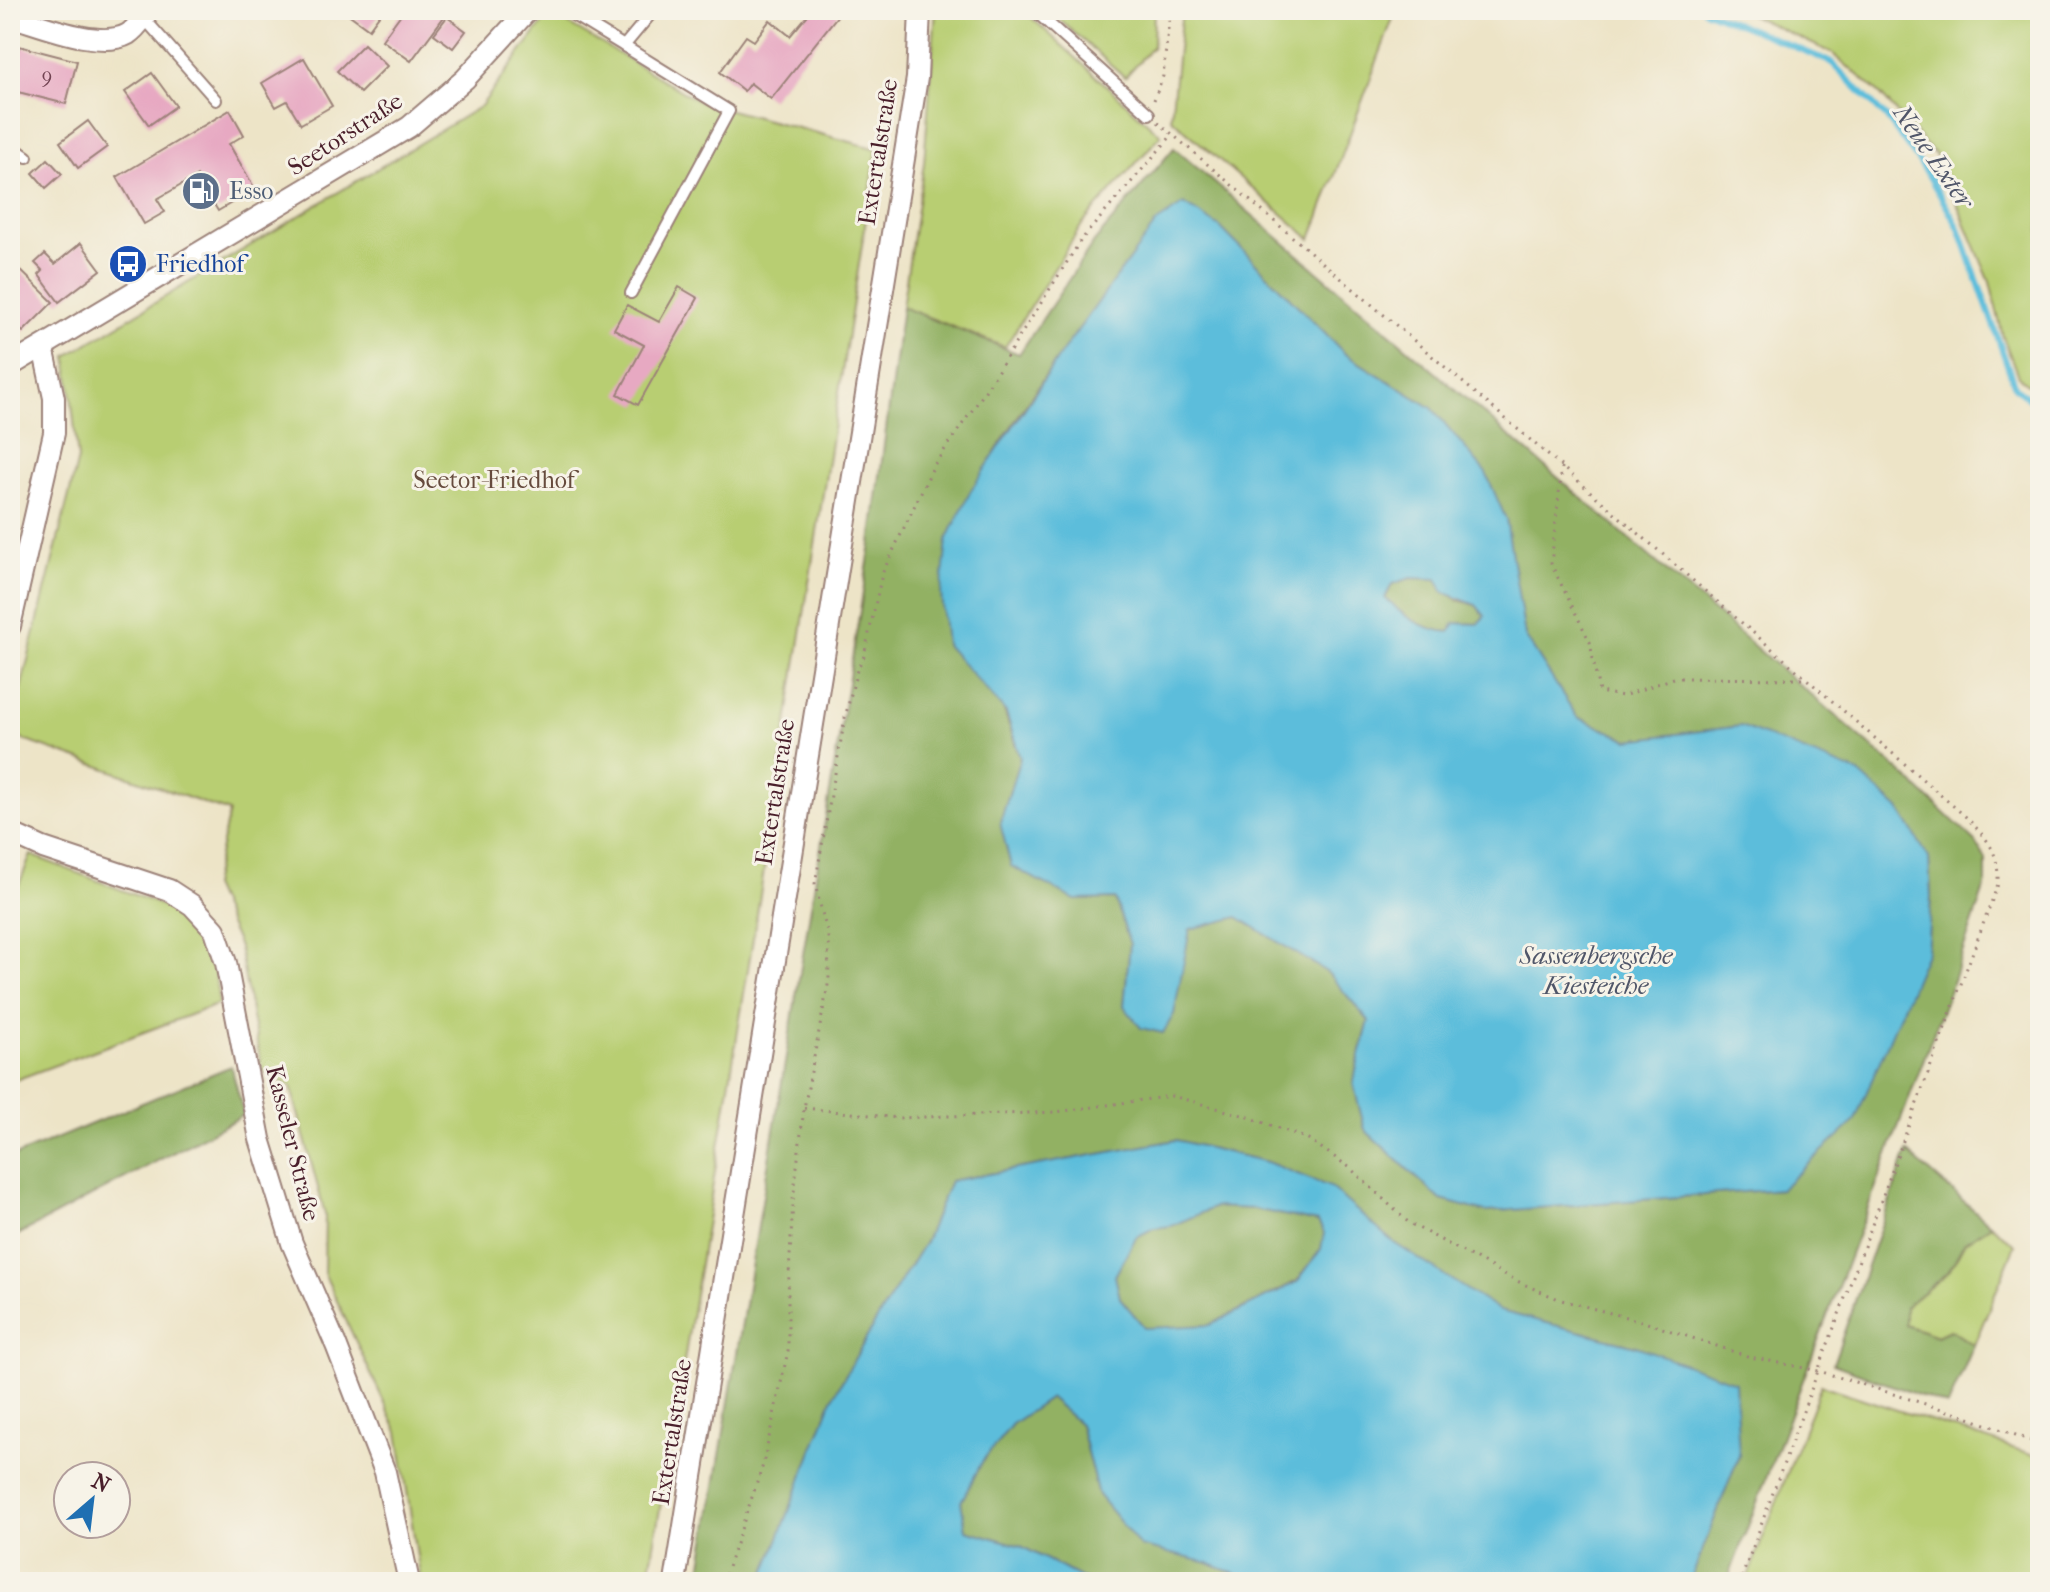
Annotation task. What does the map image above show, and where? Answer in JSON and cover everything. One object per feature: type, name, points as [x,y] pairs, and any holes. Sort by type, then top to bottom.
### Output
[{"type":"street","name":"Seetorstraße","points":[[10,366],[409,127],[465,79],[528,10]]},
{"type":"street","name":"Extertalstraße","points":[[675,1582],[917,78],[920,10]]},
{"type":"street","points":[[10,16],[105,40],[125,35],[146,14]]},
{"type":"street","points":[[10,626],[54,433],[54,398],[43,347]]},
{"type":"street","name":"Kasseler Straße","points":[[10,833],[43,848],[169,890],[192,905],[215,930],[226,963],[260,1139],[292,1243],[385,1472],[409,1582]]},
{"type":"lane","points":[[624,46],[654,10]]},
{"type":"lane","points":[[1034,10],[1149,114]]},
{"type":"lane","points":[[572,12],[729,111],[631,293]]},
{"type":"lane","points":[[146,14],[216,100]]},
{"type":"lane","points":[[10,145],[27,157]]},
{"type":"path","points":[[1170,10],[1163,76],[1149,114],[1966,817],[1988,840],[1999,862],[1998,884],[1740,1582]]},
{"type":"path","points":[[723,1582],[763,1465],[788,1351],[793,1200],[804,1108],[829,980],[828,936],[815,884],[845,718],[857,670],[864,656],[882,574],[934,465],[980,399],[1081,240],[1172,135]]},
{"type":"path","points":[[1562,467],[1551,564],[1590,642],[1599,692],[1623,696],[1674,678],[1808,679]]},
{"type":"path","points":[[804,1108],[898,1118],[1056,1112],[1172,1096],[1246,1116],[1308,1139],[1349,1167],[1409,1223],[1523,1284],[1561,1300],[1641,1321],[1750,1357],[1819,1371],[1961,1415],[2040,1444]]},
{"type":"green space","points":[[936,10],[1023,10],[1161,135],[1083,223],[1005,347],[902,307],[924,163]]},
{"type":"green space","points":[[1048,10],[1154,10],[1153,46],[1125,77]]},
{"type":"green space","points":[[1182,10],[1396,10],[1311,239],[1171,118]]},
{"type":"green space","points":[[1740,10],[2040,10],[2040,395],[2018,376],[2003,337],[1990,282],[1938,158],[1880,94],[1832,53]]},
{"type":"green space","name":"Seetor-Friedhof","points":[[550,13],[700,102],[877,149],[648,1582],[421,1582],[398,1432],[324,1273],[325,1214],[291,1087],[262,1070],[239,947],[212,886],[229,812],[10,735],[10,732],[78,459],[67,356],[481,106]]},
{"type":"green space","points":[[1174,148],[1903,774],[1976,842],[1986,860],[1986,883],[1949,992],[1727,1582],[1690,1582],[1739,1455],[1636,1346],[1499,1311],[1394,1243],[1330,1187],[1267,1162],[1176,1140],[950,1181],[925,1242],[832,1399],[762,1582],[699,1582],[871,544],[902,307],[1019,354],[1094,242]],"holes":[[[1157,222],[1220,227],[1345,354],[1432,408],[1506,519],[1525,636],[1577,717],[1629,740],[1741,726],[1929,858],[1931,897],[1927,951],[1781,1189],[1486,1212],[1441,1200],[1365,1130],[1353,1081],[1369,1021],[1328,973],[1238,917],[1189,929],[1174,1014],[1124,1006],[1130,944],[1115,899],[1075,900],[1000,823],[1020,758],[947,540],[1018,416]]]},
{"type":"green space","points":[[1411,578],[1437,579],[1457,600],[1476,605],[1485,616],[1478,624],[1456,623],[1450,632],[1414,621],[1385,599],[1392,584]]},
{"type":"green space","points":[[31,855],[179,912],[207,943],[219,1004],[10,1082],[10,906]]},
{"type":"green space","points":[[231,1066],[244,1115],[10,1239],[10,1158]]},
{"type":"green space","points":[[1907,1152],[1991,1225],[1965,1242],[1949,1271],[1905,1307],[1905,1325],[1937,1336],[1950,1330],[1974,1345],[1948,1406],[1833,1364]]},
{"type":"green space","points":[[1215,1207],[1254,1209],[1318,1222],[1325,1233],[1321,1249],[1297,1281],[1210,1325],[1145,1329],[1120,1298],[1115,1276],[1136,1237]]},
{"type":"green space","points":[[1991,1225],[2015,1245],[1974,1345],[1950,1330],[1937,1336],[1905,1325],[1905,1307],[1949,1271],[1965,1242]]},
{"type":"green space","points":[[1821,1385],[2040,1457],[2040,1582],[1746,1582]]},
{"type":"green space","points":[[1050,1398],[1080,1424],[1098,1495],[1208,1563],[1257,1582],[1089,1582],[1021,1546],[966,1530],[961,1502],[983,1460],[1012,1424]]},
{"type":"water","name":"Sassenbergsche Kiesteiche","points":[[1184,204],[1220,227],[1345,354],[1432,408],[1486,473],[1506,519],[1525,636],[1577,717],[1629,740],[1741,726],[1859,773],[1899,809],[1929,858],[1931,897],[1927,951],[1854,1122],[1781,1189],[1486,1212],[1441,1200],[1365,1130],[1353,1082],[1369,1021],[1328,973],[1238,917],[1190,929],[1174,1014],[1163,1033],[1141,1028],[1124,1006],[1130,944],[1115,899],[1075,900],[1011,866],[1000,823],[1020,758],[1006,712],[946,645],[941,594],[947,540],[971,490],[1062,352],[1157,222]],"holes":[[[1411,578],[1437,579],[1443,592],[1476,605],[1485,616],[1478,624],[1455,623],[1449,632],[1431,628],[1406,616],[1385,598],[1392,584]]]},
{"type":"water","points":[[1176,1140],[1267,1162],[1330,1187],[1394,1243],[1500,1311],[1636,1346],[1735,1382],[1739,1455],[1690,1582],[1257,1582],[1208,1563],[1140,1546],[1098,1495],[1080,1424],[1050,1398],[1012,1424],[983,1460],[961,1502],[966,1530],[1021,1546],[1089,1582],[762,1582],[832,1399],[925,1242],[950,1181]],"holes":[[[1215,1207],[1254,1209],[1318,1222],[1324,1233],[1321,1249],[1297,1282],[1210,1325],[1145,1328],[1120,1298],[1115,1276],[1136,1237]]]},
{"type":"building","points":[[343,10],[383,10],[369,29]]},
{"type":"building","points":[[404,10],[440,10],[446,14],[411,61],[382,40]]},
{"type":"building","points":[[812,10],[842,10],[771,99],[750,83],[744,91],[720,72],[746,36],[754,41],[770,20],[790,36]]},
{"type":"building","points":[[447,17],[466,31],[453,48],[434,34]]},
{"type":"building","points":[[364,44],[387,66],[360,93],[337,71]]},
{"type":"building","points":[[19,46],[77,61],[66,104],[10,90]]},
{"type":"building","points":[[304,58],[332,106],[301,124],[287,101],[276,107],[262,83]]},
{"type":"building","points":[[152,73],[176,106],[149,125],[125,92]]},
{"type":"building","points":[[230,110],[244,135],[229,144],[255,189],[218,211],[197,176],[157,199],[165,212],[144,224],[117,177]]},
{"type":"building","points":[[88,121],[107,147],[78,168],[60,142]]},
{"type":"building","points":[[48,159],[62,174],[46,188],[33,173]]},
{"type":"building","points":[[81,243],[101,270],[59,302],[39,275],[43,271],[35,263],[45,254],[55,264]]},
{"type":"building","points":[[10,260],[53,302],[23,332],[14,324],[10,328]]},
{"type":"building","points":[[679,287],[698,298],[638,405],[618,394],[644,345],[614,329],[627,305],[659,322]]},
{"type":"waterway","name":"Neue Exter","points":[[1704,10],[1831,62],[1886,117],[1927,173],[1959,228],[2015,387],[2040,408]]},
{"type":"place","name":"Esso","points":[[201,191]]},
{"type":"place","name":"Friedhof","points":[[128,264]]}]
